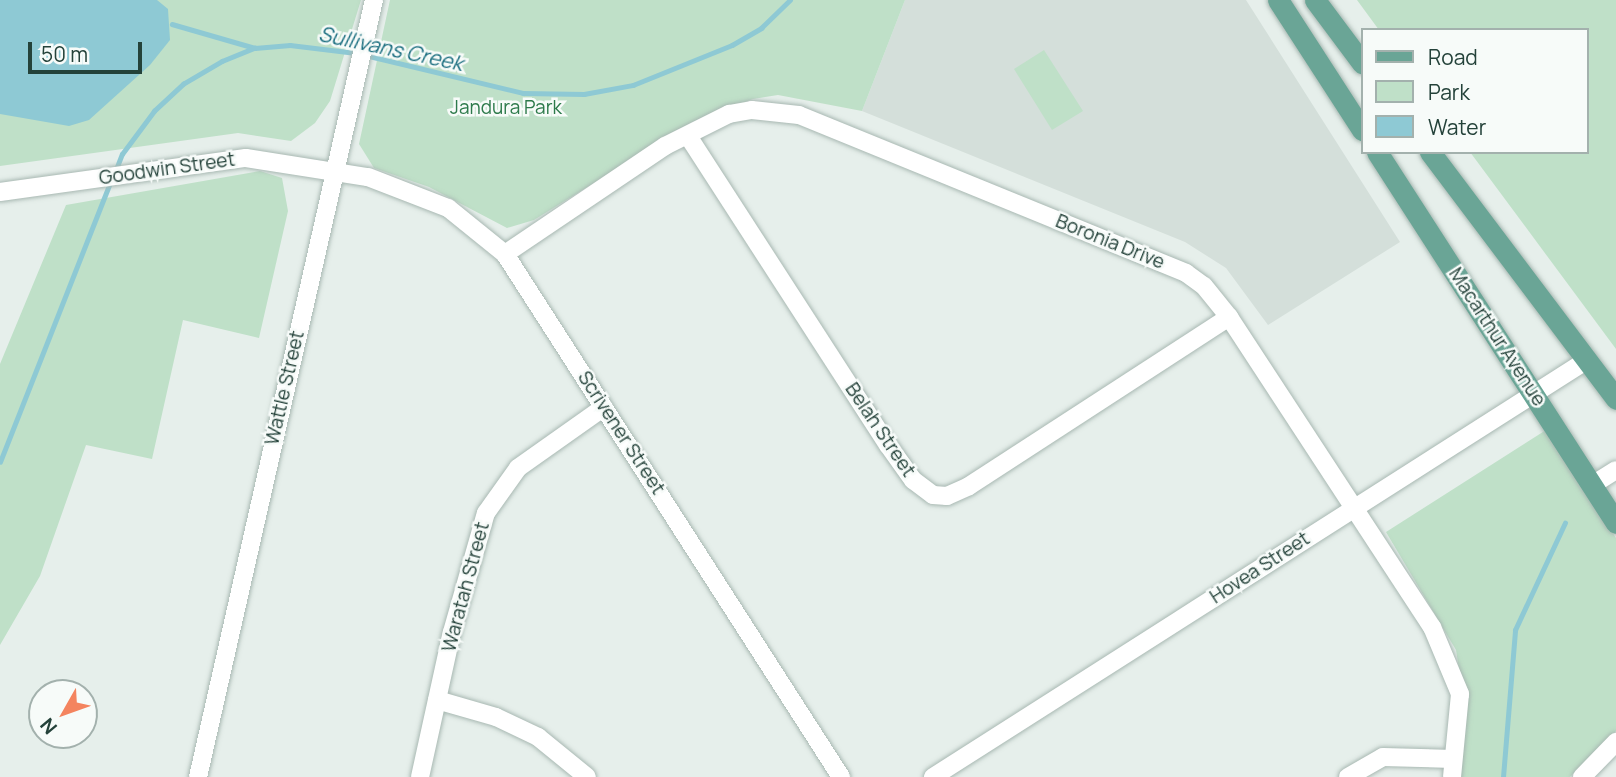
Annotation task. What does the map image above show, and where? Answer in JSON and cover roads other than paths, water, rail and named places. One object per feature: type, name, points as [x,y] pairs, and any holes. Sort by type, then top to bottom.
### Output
[{"type":"main road","points":[[1278,0],[1360,127]]},
{"type":"main road","points":[[1314,0],[1360,60]]},
{"type":"main road","name":"Macarthur Avenue","points":[[1378,154],[1616,523]]},
{"type":"main road","points":[[1432,154],[1616,399]]},
{"type":"street","name":"Wattle Street","points":[[198,777],[333,171],[374,0]]},
{"type":"street","name":"Boronia Drive","points":[[505,254],[688,136],[741,111],[799,115],[1186,273],[1204,286],[1230,317],[1432,627],[1460,694],[1452,777]]},
{"type":"street","name":"Belah Street","points":[[688,136],[888,445],[913,480],[933,495],[947,496],[969,486],[1230,317]]},
{"type":"street","name":"Goodwin Street","points":[[0,192],[246,158],[333,171]]},
{"type":"street","name":"Scrivener Street","points":[[333,171],[429,198],[490,237],[505,254],[841,777]]},
{"type":"street","name":"Hovea Street","points":[[933,777],[1587,360]]},
{"type":"street","name":"Waratah Street","points":[[420,777],[476,543],[498,492],[518,468],[604,407]]},
{"type":"street","points":[[1592,485],[1616,470]]},
{"type":"street","points":[[437,700],[496,717],[538,737],[586,777]]},
{"type":"street","points":[[1582,777],[1616,742]]},
{"type":"street","points":[[1348,777],[1382,757],[1453,759]]},
{"type":"water","points":[[0,0],[157,0],[168,9],[170,40],[150,65],[89,120],[69,126],[0,114]]},
{"type":"waterway","name":"Sullivans Creek","points":[[365,55],[523,93],[584,94],[633,85],[732,45],[761,28],[790,0]]},
{"type":"waterway","points":[[172,24],[255,48]]},
{"type":"waterway","name":"Sullivans Creek","points":[[115,172],[122,154],[154,111],[183,84],[222,61],[255,48],[290,45],[356,53]]},
{"type":"waterway","name":"Sullivans Creek","points":[[0,462],[111,180]]},
{"type":"waterway","points":[[1503,777],[1515,630],[1565,523]]},
{"type":"park label","name":"Jandura Park","points":[[506,108]]}]
